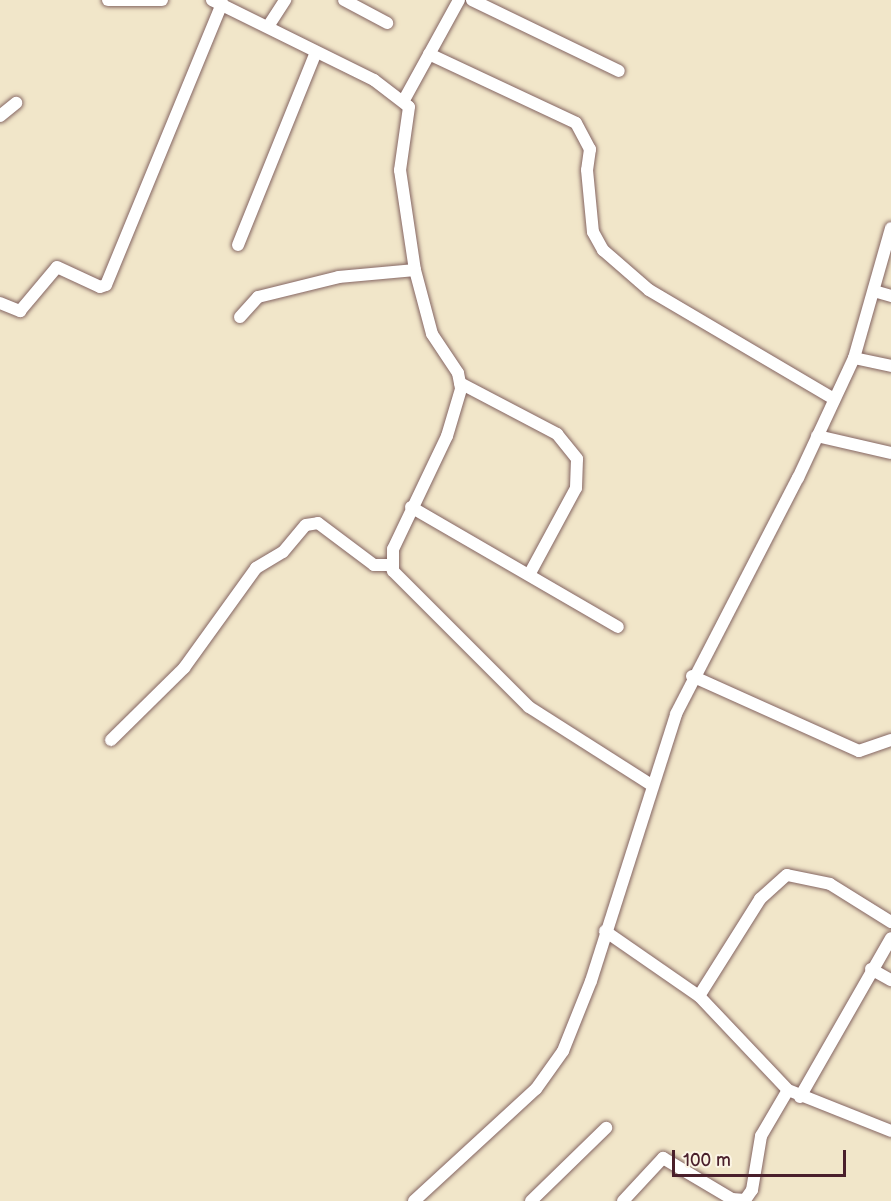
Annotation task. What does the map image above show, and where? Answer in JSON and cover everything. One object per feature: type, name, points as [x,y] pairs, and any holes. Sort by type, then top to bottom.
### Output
[{"type":"street","points":[[108,0],[162,0]]},
{"type":"street","points":[[268,25],[285,0]]},
{"type":"street","points":[[344,0],[387,23]]},
{"type":"street","points":[[404,99],[459,0]]},
{"type":"street","points":[[472,0],[619,71]]},
{"type":"street","points":[[0,303],[20,311],[57,267],[100,287],[106,285],[217,1],[268,25],[404,99],[410,119],[400,170],[414,270],[432,334],[460,383],[557,434],[577,459],[576,488],[530,573]]},
{"type":"street","points":[[238,246],[316,52]]},
{"type":"street","points":[[429,54],[576,123],[590,149],[587,170],[593,232],[603,250],[649,290],[834,399]]},
{"type":"street","points":[[0,116],[16,103]]},
{"type":"street","points":[[414,1201],[551,1070],[591,981],[650,784],[692,676],[817,436],[854,358],[891,228]]},
{"type":"street","points":[[240,317],[258,297],[339,277],[414,270]]},
{"type":"street","points":[[874,291],[891,296]]},
{"type":"street","points":[[854,358],[891,366]]},
{"type":"street","points":[[391,565],[411,507],[447,436],[460,383]]},
{"type":"street","points":[[817,436],[891,453]]},
{"type":"street","points":[[411,507],[530,573],[618,627]]},
{"type":"street","points":[[111,740],[184,668],[256,568],[283,552],[306,525],[318,523],[374,565],[391,565],[529,706],[650,784]]},
{"type":"street","points":[[692,676],[859,752],[891,740]]},
{"type":"street","points":[[699,996],[760,898],[787,875],[830,884],[891,922]]},
{"type":"street","points":[[605,931],[699,996],[788,1090],[800,1097],[891,1131]]},
{"type":"street","points":[[800,1097],[871,969],[891,938]]},
{"type":"street","points":[[871,969],[891,980]]},
{"type":"street","points":[[623,1201],[663,1158],[732,1199],[745,1200],[752,1190],[761,1136],[788,1090]]},
{"type":"street","points":[[531,1201],[606,1128]]}]
